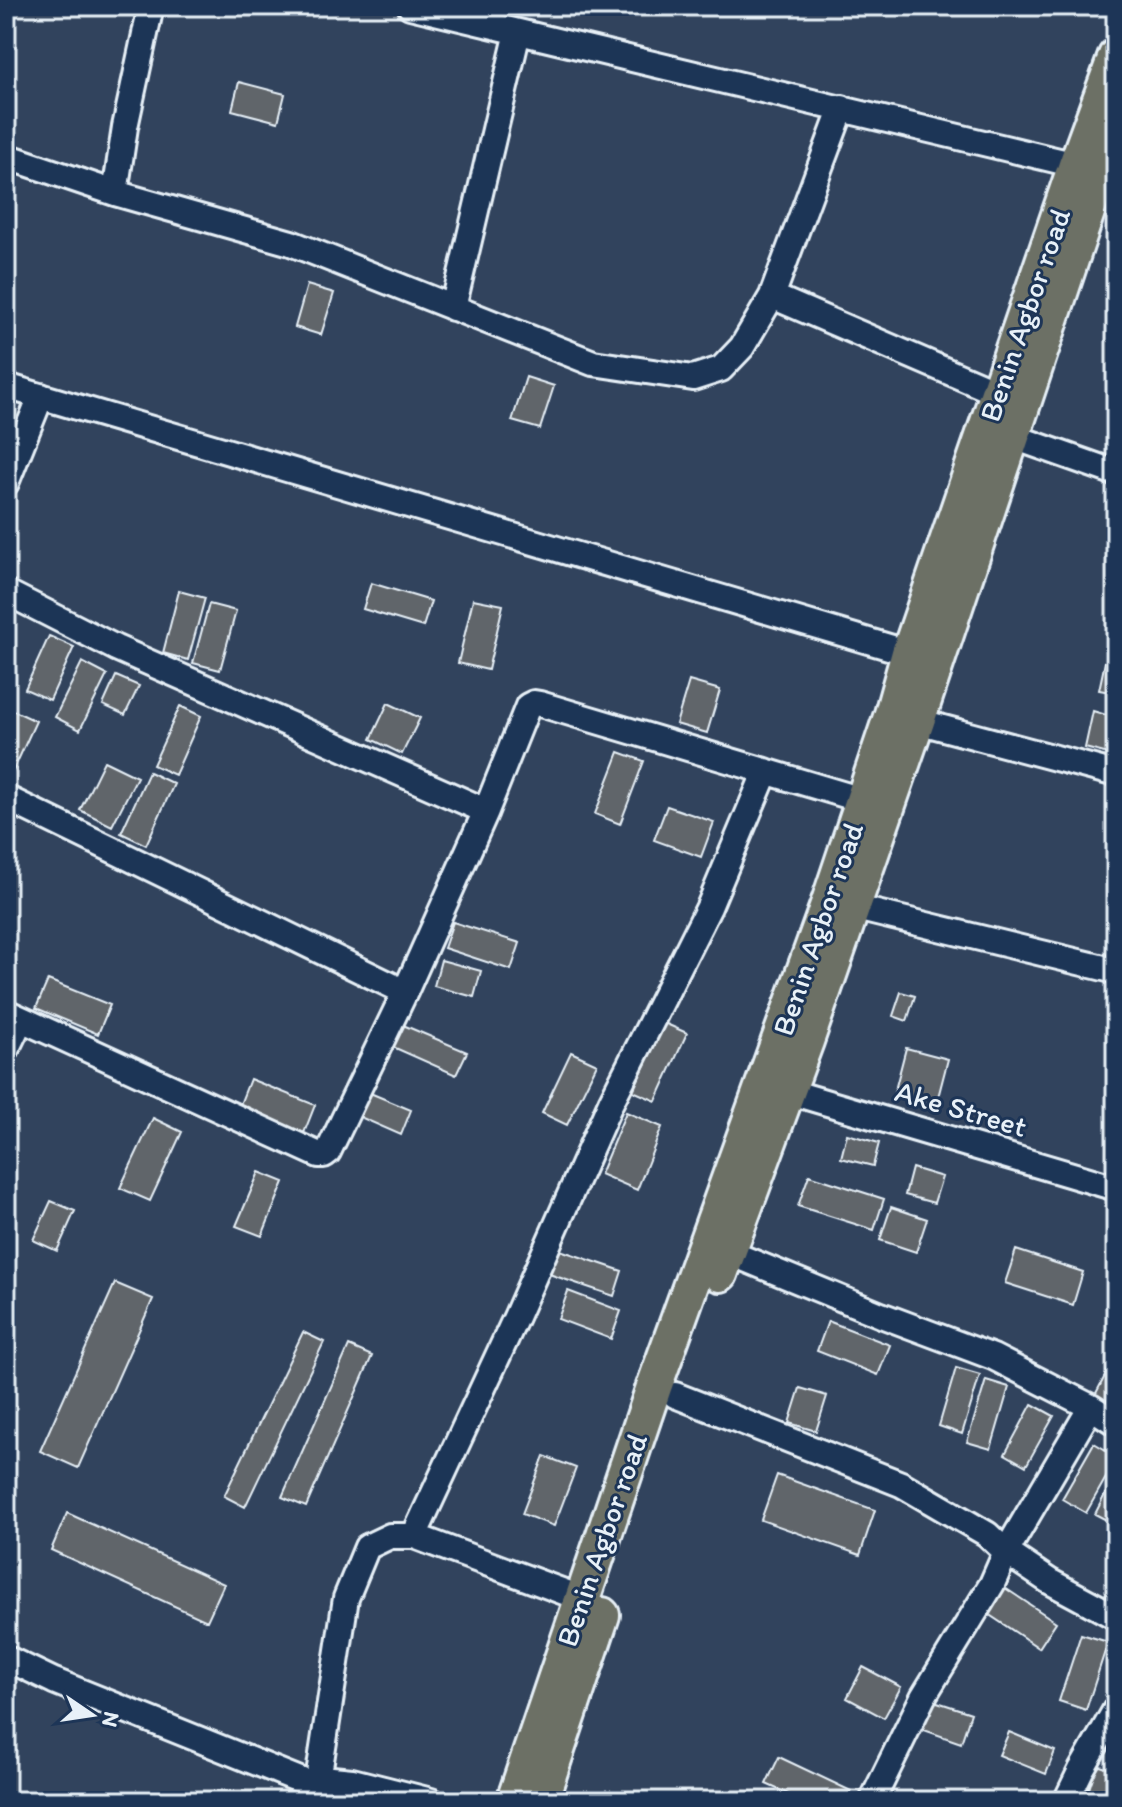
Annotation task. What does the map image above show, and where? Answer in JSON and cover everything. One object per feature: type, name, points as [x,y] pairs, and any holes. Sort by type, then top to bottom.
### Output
[{"type":"highway","name":"Benin Agbor road","points":[[514,1801],[649,1402],[819,930],[892,714],[909,653],[1116,56]]},
{"type":"highway","name":"Benin Agbor road","points":[[540,1801],[675,1395],[806,1041],[917,721],[1116,125]]},
{"type":"street","points":[[115,193],[125,127],[151,6]]},
{"type":"street","points":[[410,6],[1076,165]]},
{"type":"street","points":[[453,308],[518,32]]},
{"type":"street","points":[[6,156],[115,193],[291,243],[593,363],[693,378],[721,369],[742,347],[772,296],[842,108]]},
{"type":"street","points":[[772,296],[998,393]]},
{"type":"street","points":[[6,386],[909,653]]},
{"type":"street","points":[[6,483],[41,396]]},
{"type":"street","points":[[1011,436],[1116,473]]},
{"type":"street","points":[[6,592],[116,648],[486,811]]},
{"type":"street","points":[[6,1050],[14,1015],[319,1155],[328,1152],[405,992],[486,811],[528,706],[540,704],[862,800]]},
{"type":"street","points":[[917,721],[1116,774]]},
{"type":"street","points":[[414,1536],[611,1102],[709,907],[766,771]]},
{"type":"street","points":[[6,798],[405,992]]},
{"type":"street","points":[[852,907],[1116,971]]},
{"type":"street","name":"Ake Street","points":[[787,1091],[1116,1188]]},
{"type":"street","points":[[728,1252],[993,1357],[1116,1423]]},
{"type":"street","points":[[675,1395],[901,1484],[987,1534],[1006,1552],[1049,1581],[1116,1617]]},
{"type":"street","points":[[872,1801],[923,1697],[992,1584],[1006,1552],[1091,1407]]},
{"type":"street","points":[[313,1794],[346,1598],[367,1547],[390,1536],[414,1536],[583,1599]]},
{"type":"street","points":[[6,1658],[313,1794]]},
{"type":"street","points":[[1066,1801],[1116,1709]]},
{"type":"street","points":[[313,1794],[332,1779],[431,1801]]},
{"type":"building","points":[[239,82],[285,94],[278,122],[232,110]]},
{"type":"building","points":[[307,285],[334,293],[321,335],[295,327]]},
{"type":"building","points":[[526,377],[554,386],[540,429],[512,421]]},
{"type":"building","points":[[371,583],[431,601],[423,627],[363,609]]},
{"type":"building","points":[[179,591],[205,598],[188,660],[163,653]]},
{"type":"building","points":[[473,599],[503,605],[488,670],[458,663]]},
{"type":"building","points":[[209,604],[236,611],[220,670],[193,663]]},
{"type":"building","points":[[49,636],[74,647],[50,700],[25,689]]},
{"type":"building","points":[[82,662],[107,675],[80,730],[55,717]]},
{"type":"building","points":[[1105,662],[1116,664],[1116,693],[1099,690]]},
{"type":"building","points":[[116,676],[139,686],[125,715],[103,705]]},
{"type":"building","points":[[689,681],[720,690],[707,733],[676,724]]},
{"type":"building","points":[[388,703],[420,718],[402,754],[371,739]]},
{"type":"building","points":[[180,706],[201,716],[175,775],[153,765]]},
{"type":"building","points":[[6,707],[36,721],[9,780],[6,779]]},
{"type":"building","points":[[1093,711],[1116,718],[1116,756],[1085,748]]},
{"type":"building","points":[[619,752],[644,761],[620,824],[595,814]]},
{"type":"building","points":[[104,761],[137,777],[112,826],[80,810]]},
{"type":"building","points":[[149,772],[174,784],[146,845],[121,833]]},
{"type":"building","points":[[667,806],[714,822],[701,857],[654,840]]},
{"type":"building","points":[[453,922],[520,943],[511,970],[444,948]]},
{"type":"building","points":[[441,960],[481,971],[474,997],[434,986]]},
{"type":"building","points":[[48,980],[110,1005],[98,1034],[36,1008]]},
{"type":"building","points":[[901,992],[915,996],[907,1021],[893,1016]]},
{"type":"building","points":[[664,1023],[687,1033],[656,1101],[633,1091]]},
{"type":"building","points":[[403,1025],[467,1052],[456,1075],[393,1047]]},
{"type":"building","points":[[906,1048],[948,1059],[936,1105],[894,1094]]},
{"type":"building","points":[[571,1052],[597,1064],[567,1125],[542,1113]]},
{"type":"building","points":[[250,1079],[315,1105],[304,1133],[239,1107]]},
{"type":"building","points":[[370,1093],[411,1110],[401,1135],[360,1117]]},
{"type":"building","points":[[626,1112],[662,1127],[637,1190],[600,1174]]},
{"type":"building","points":[[153,1118],[182,1132],[150,1201],[120,1188]]},
{"type":"building","points":[[847,1134],[879,1143],[873,1166],[841,1158]]},
{"type":"building","points":[[912,1168],[942,1177],[934,1203],[905,1195]]},
{"type":"building","points":[[259,1172],[284,1182],[262,1236],[236,1226]]},
{"type":"building","points":[[809,1175],[884,1199],[874,1230],[798,1206]]},
{"type":"building","points":[[51,1201],[75,1211],[57,1251],[33,1240]]},
{"type":"building","points":[[891,1207],[927,1219],[916,1252],[880,1240]]},
{"type":"building","points":[[557,1249],[622,1271],[614,1296],[549,1274]]},
{"type":"building","points":[[1016,1250],[1083,1272],[1073,1305],[1005,1283]]},
{"type":"building","points":[[115,1283],[153,1299],[78,1468],[40,1451]]},
{"type":"building","points":[[568,1291],[621,1311],[611,1339],[558,1319]]},
{"type":"building","points":[[828,1321],[890,1345],[878,1375],[817,1351]]},
{"type":"building","points":[[303,1332],[324,1342],[245,1507],[224,1496]]},
{"type":"building","points":[[349,1346],[372,1356],[306,1507],[282,1497]]},
{"type":"building","points":[[1116,1355],[1116,1406],[1115,1408],[1094,1397]]},
{"type":"building","points":[[956,1368],[980,1375],[962,1434],[939,1426]]},
{"type":"building","points":[[986,1380],[1009,1387],[991,1449],[967,1442]]},
{"type":"building","points":[[800,1388],[827,1396],[816,1431],[789,1423]]},
{"type":"building","points":[[1032,1404],[1054,1416],[1026,1466],[1005,1454]]},
{"type":"building","points":[[1094,1443],[1116,1456],[1116,1460],[1086,1513],[1062,1499]]},
{"type":"building","points":[[544,1456],[576,1468],[554,1526],[522,1514]]},
{"type":"building","points":[[1116,1473],[1116,1525],[1095,1514]]},
{"type":"building","points":[[777,1475],[875,1510],[860,1555],[761,1520]]},
{"type":"building","points":[[67,1513],[224,1584],[207,1621],[51,1550]]},
{"type":"building","points":[[1002,1586],[1056,1622],[1039,1648],[985,1612]]},
{"type":"building","points":[[1081,1634],[1108,1642],[1086,1710],[1059,1701]]},
{"type":"building","points":[[863,1667],[901,1687],[884,1718],[847,1698]]},
{"type":"building","points":[[931,1700],[971,1713],[961,1743],[921,1729]]},
{"type":"building","points":[[1009,1732],[1055,1751],[1046,1774],[999,1755]]},
{"type":"building","points":[[779,1757],[851,1791],[846,1801],[804,1801],[766,1784]]},
{"type":"building","points":[[1097,1765],[1116,1771],[1116,1801],[1088,1792]]}]
